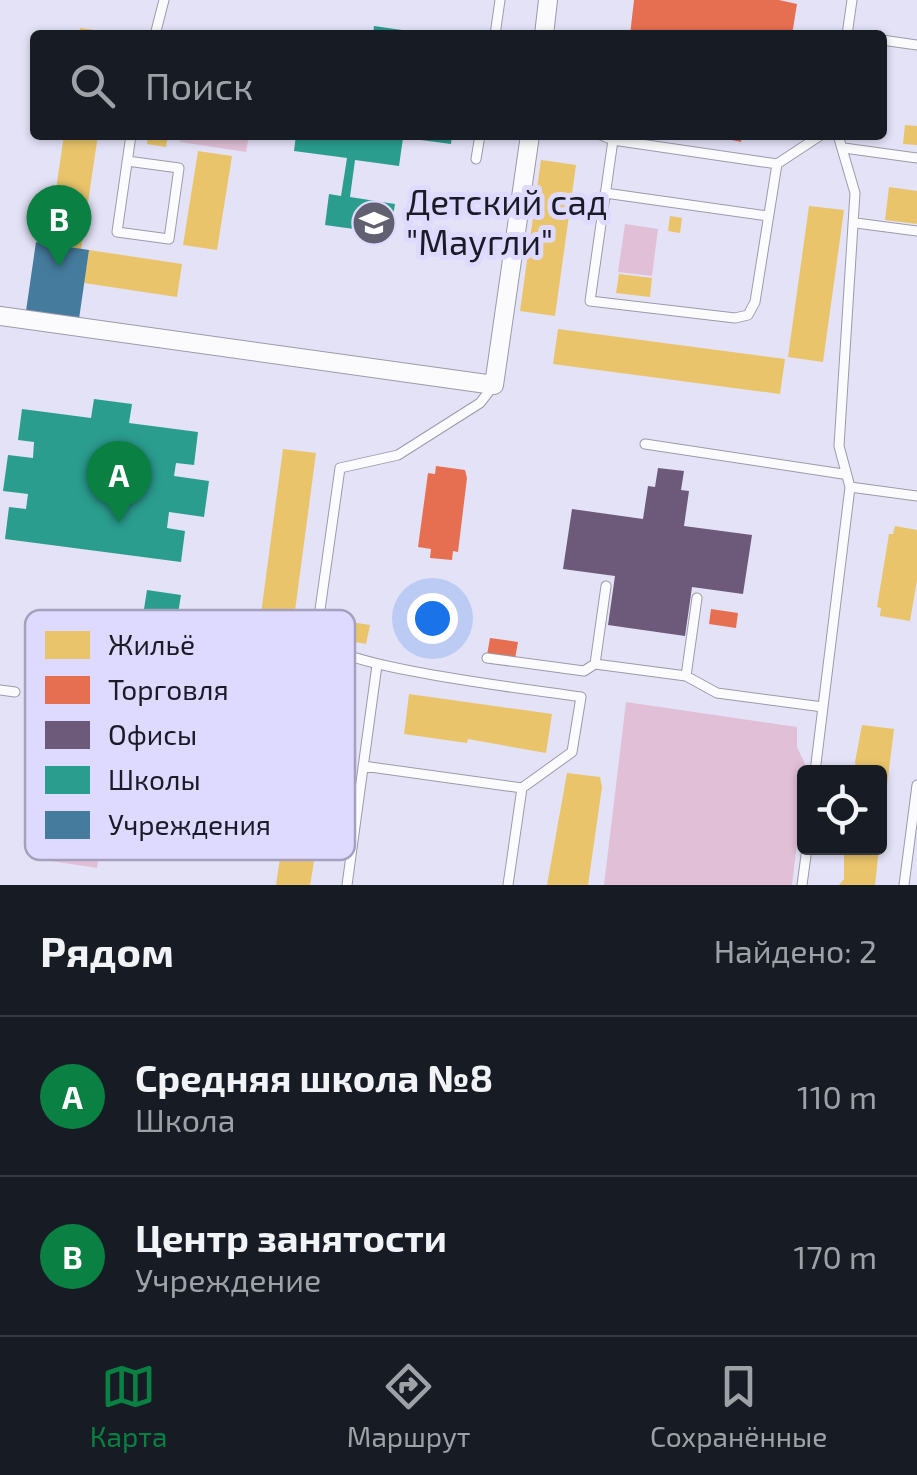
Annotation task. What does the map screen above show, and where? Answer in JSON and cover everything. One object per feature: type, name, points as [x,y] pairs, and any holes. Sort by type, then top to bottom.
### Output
[{"type":"street","points":[[545,30],[548,0]]},
{"type":"street","points":[[0,316],[494,385],[529,140]]},
{"type":"lane","points":[[156,30],[164,0]]},
{"type":"lane","points":[[496,30],[500,0]]},
{"type":"lane","points":[[849,30],[852,0]]},
{"type":"lane","points":[[887,41],[917,44]]},
{"type":"lane","points":[[127,161],[179,168],[169,239],[117,232],[127,161],[130,140]]},
{"type":"lane","points":[[476,159],[479,140]]},
{"type":"lane","points":[[777,164],[755,302],[748,315],[735,318],[590,300],[613,140],[777,164],[813,140]]},
{"type":"lane","points":[[816,765],[850,487],[844,474],[840,430],[856,224],[855,193],[840,140]]},
{"type":"lane","points":[[844,148],[917,158]]},
{"type":"lane","points":[[606,193],[768,216]]},
{"type":"lane","points":[[856,224],[917,231]]},
{"type":"lane","points":[[320,610],[340,468],[398,455],[480,403],[494,385]]},
{"type":"lane","points":[[645,444],[844,474]]},
{"type":"lane","points":[[850,487],[917,496]]},
{"type":"lane","points":[[595,664],[606,586]]},
{"type":"lane","points":[[686,676],[697,598]]},
{"type":"lane","points":[[355,658],[581,697],[572,752],[522,788],[363,766]]},
{"type":"lane","points":[[487,658],[584,671],[595,664],[686,676],[717,692],[823,707]]},
{"type":"lane","points":[[355,826],[377,665]]},
{"type":"lane","points":[[0,690],[16,692]]},
{"type":"lane","points":[[904,885],[917,785]]},
{"type":"lane","points":[[508,885],[522,788]]},
{"type":"lane","points":[[802,885],[805,855]]},
{"type":"lane","points":[[347,885],[350,860]]},
{"type":"shaded area","points":[[180,140],[248,140],[246,152]]},
{"type":"shaded area","points":[[625,224],[658,229],[652,276],[618,272]]},
{"type":"shaded area","points":[[626,702],[797,727],[797,747],[806,765],[797,765],[797,842],[792,885],[604,885]]},
{"type":"shaded area","points":[[45,860],[98,860],[97,868]]},
{"type":"building: Жильё","points":[[905,125],[917,126],[917,145],[903,144]]},
{"type":"building: Жильё","points":[[63,140],[97,140],[81,249],[48,244]]},
{"type":"building: Жильё","points":[[147,140],[167,140],[166,147],[147,144]]},
{"type":"building: Жильё","points":[[198,151],[232,156],[217,250],[183,245]]},
{"type":"building: Жильё","points":[[541,160],[576,165],[555,316],[520,311]]},
{"type":"building: Жильё","points":[[889,187],[917,191],[917,224],[885,220]]},
{"type":"building: Жильё","points":[[809,206],[844,210],[823,362],[788,357]]},
{"type":"building: Жильё","points":[[670,216],[682,218],[680,233],[668,231]]},
{"type":"building: Жильё","points":[[89,250],[182,264],[177,297],[84,283]]},
{"type":"building: Жильё","points":[[619,274],[652,278],[650,297],[616,293]]},
{"type":"building: Жильё","points":[[558,329],[785,359],[780,394],[553,364]]},
{"type":"building: Жильё","points":[[283,449],[316,453],[295,610],[261,610]]},
{"type":"building: Жильё","points":[[895,526],[917,530],[917,580],[910,621],[880,616],[881,608],[877,607],[889,534],[893,534]]},
{"type":"building: Жильё","points":[[355,623],[370,625],[366,644],[355,642]]},
{"type":"building: Жильё","points":[[409,694],[552,714],[546,753],[468,739],[467,743],[404,734]]},
{"type":"building: Жильё","points":[[862,725],[894,729],[887,786],[887,765],[855,762]]},
{"type":"building: Жильё","points":[[567,773],[600,777],[602,787],[588,885],[547,885]]},
{"type":"building: Жильё","points":[[844,855],[878,855],[875,885],[839,885],[844,879]]},
{"type":"building: Жильё","points":[[280,860],[314,860],[310,885],[276,885]]},
{"type":"building: Торговля","points":[[634,0],[779,0],[797,4],[793,30],[631,30]]},
{"type":"building: Торговля","points":[[436,466],[465,470],[467,478],[458,552],[453,551],[452,560],[430,558],[431,549],[418,547],[428,473],[435,474]]},
{"type":"building: Торговля","points":[[711,609],[738,613],[736,628],[709,624]]},
{"type":"building: Торговля","points":[[490,638],[518,642],[515,659],[487,655]]},
{"type":"building: Офисы","points":[[658,468],[684,471],[681,490],[689,491],[684,526],[752,535],[743,594],[692,587],[685,636],[608,625],[615,576],[563,569],[572,509],[643,519],[648,486],[655,487]]},
{"type":"building: Школы","points":[[295,140],[403,140],[399,166],[355,160],[350,197],[395,204],[390,234],[325,225],[329,194],[341,196],[347,158],[294,151]]},
{"type":"building: Школы","points":[[94,399],[132,404],[129,423],[198,432],[194,465],[176,463],[174,476],[209,481],[204,517],[169,512],[167,528],[185,531],[181,562],[5,539],[9,507],[26,509],[28,494],[3,491],[8,455],[33,458],[34,442],[18,440],[22,409],[91,418]]},
{"type":"building: Школы","points":[[147,590],[181,595],[179,610],[144,609]]},
{"type":"building: Учреждения","points":[[36,242],[89,250],[79,319],[26,311]]},
{"type":"place","name":"Детский сад \"Маугли\"","points":[[374,223]]},
{"type":"place","name":"Центр занятости","points":[[59,267]]},
{"type":"place","name":"Средняя школа №8","points":[[119,523]]}]
